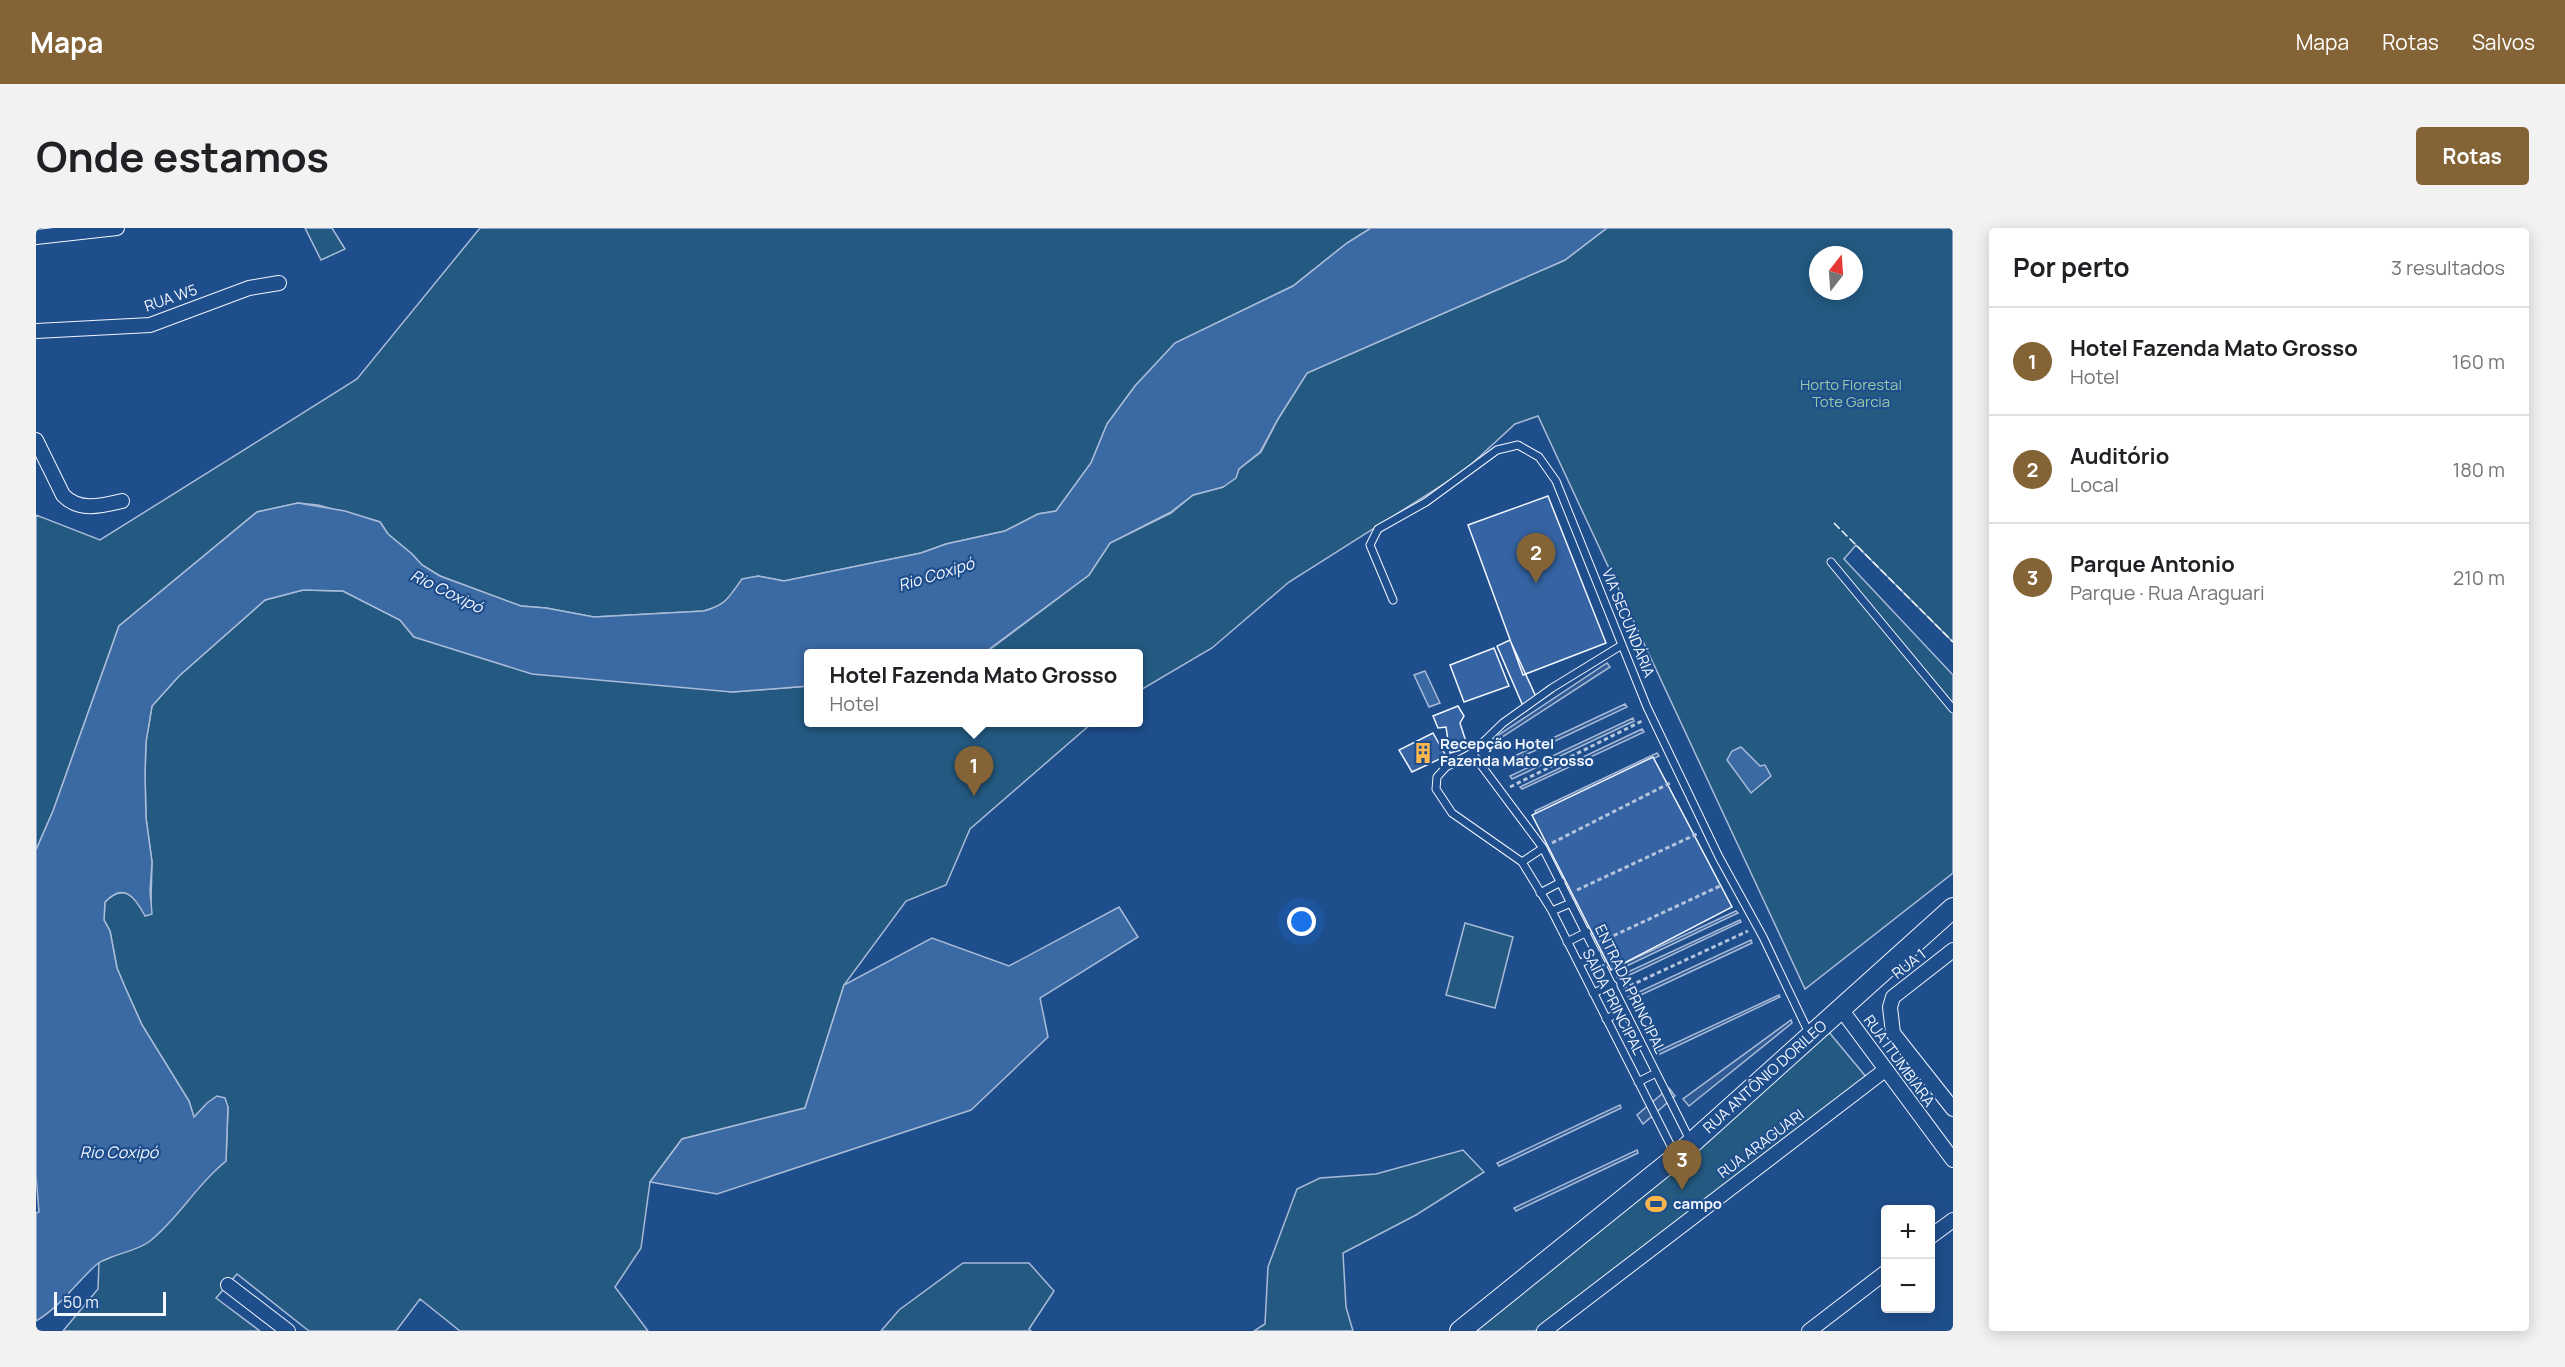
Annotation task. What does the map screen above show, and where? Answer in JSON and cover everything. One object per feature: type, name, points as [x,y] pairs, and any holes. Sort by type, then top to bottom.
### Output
[{"type":"street","points":[[36,237],[117,228]]},
{"type":"street","name":"RUA W5","points":[[36,331],[150,325],[249,288],[279,283]]},
{"type":"street","points":[[36,440],[68,501],[86,507],[122,501]]},
{"type":"street","name":"RUA ANTÔNIO DORILEO","points":[[1460,1331],[1676,1157],[1953,908]]},
{"type":"street","name":"RUA 1","points":[[1890,1006],[1893,997],[1953,950]]},
{"type":"street","name":"RUA ITUMBIARA","points":[[1890,1006],[1893,1033],[1950,1099]]},
{"type":"street","name":"RUA ITUMBIARA","points":[[1841,1009],[1953,1160]]},
{"type":"street","name":"RUA ARAGUARI","points":[[1544,1331],[1885,1070]]},
{"type":"street","points":[[1935,1233],[1953,1220]]},
{"type":"street","points":[[1809,1331],[1881,1276]]},
{"type":"street","points":[[228,1285],[288,1331]]},
{"type":"lane","name":"VIA SECUNDÁRIA","points":[[1394,600],[1370,545],[1378,529],[1426,502],[1497,450],[1518,445],[1539,457],[1556,481],[1651,716],[1680,778],[1757,926],[1811,1037]]},
{"type":"lane","points":[[1831,562],[1953,709]]},
{"type":"lane","points":[[1543,848],[1522,862],[1452,813],[1442,802],[1436,789],[1437,777],[1446,767],[1472,753],[1503,723],[1552,688],[1622,645]]},
{"type":"lane","name":"ENTRADA PRINCIPAL","points":[[1472,753],[1543,848],[1691,1143]]},
{"type":"lane","name":"SAÍDA PRINCIPAL","points":[[1522,862],[1552,911],[1676,1157]]},
{"type":"lane","points":[[1540,893],[1561,882]]},
{"type":"lane","points":[[1552,911],[1571,903]]},
{"type":"lane","points":[[1567,942],[1587,932]]},
{"type":"lane","points":[[1579,964],[1597,954]]},
{"type":"lane","points":[[1593,993],[1613,985]]},
{"type":"lane","points":[[1606,1019],[1624,1010]]},
{"type":"lane","points":[[1638,1082],[1656,1073]]},
{"type":"path","points":[[1501,792],[1651,716]]},
{"type":"path","points":[[1543,848],[1680,778]]},
{"type":"path","points":[[1567,895],[1706,830]]},
{"type":"path","points":[[1593,945],[1732,880]]},
{"type":"path","points":[[1616,993],[1757,926]]},
{"type":"green space","points":[[305,228],[332,228],[345,249],[321,260]]},
{"type":"green space","points":[[480,228],[1371,228],[1347,243],[1293,286],[1175,343],[1135,386],[1107,424],[1091,463],[1056,511],[1038,514],[1005,531],[946,544],[921,553],[784,581],[758,576],[734,590],[730,599],[720,606],[704,611],[594,617],[521,606],[440,576],[422,565],[388,534],[380,522],[318,505],[298,503],[257,512],[119,626],[53,811],[36,850],[36,515],[100,540],[357,379]]},
{"type":"green space","name":"Horto Florestal Tote Garcia","points":[[1607,228],[1953,228],[1953,642],[1856,545],[1844,559],[1953,675],[1953,873],[1805,989],[1538,416],[1515,424],[1463,472],[1289,582],[1212,648],[1143,689],[1143,649],[991,649],[1089,575],[1110,543],[1171,513],[1193,495],[1223,487],[1239,469],[1261,452],[1278,419],[1307,373],[1565,260]]},
{"type":"green space","points":[[303,590],[343,591],[400,620],[414,637],[732,692],[804,686],[804,727],[1087,727],[970,829],[946,885],[906,901],[844,985],[805,1108],[682,1139],[650,1182],[641,1248],[615,1287],[648,1331],[460,1331],[420,1299],[396,1331],[309,1331],[237,1274],[216,1298],[260,1331],[63,1331],[98,1289],[99,1262],[132,1245],[149,1232],[226,1161],[228,1107],[197,1114],[194,1118],[189,1101],[142,1025],[117,968],[110,931],[104,920],[105,902],[114,895],[123,893],[132,896],[140,906],[151,902],[152,862],[146,818],[145,774],[146,742],[152,706],[179,676],[265,600]]},
{"type":"green space","points":[[1465,923],[1513,937],[1495,1008],[1446,995]]},
{"type":"green space","points":[[1828,1031],[1867,1078],[1535,1331],[1470,1331]]},
{"type":"green space","points":[[1463,1150],[1484,1172],[1416,1215],[1343,1253],[1346,1307],[1353,1331],[1254,1331],[1265,1324],[1268,1267],[1297,1189],[1320,1178],[1376,1174]]},
{"type":"green space","points":[[963,1263],[1029,1263],[1054,1291],[1029,1329],[1031,1331],[881,1331],[899,1310]]},
{"type":"shaded area","points":[[1607,663],[1610,667],[1496,741],[1494,738]]},
{"type":"shaded area","points":[[1625,704],[1627,707],[1504,765],[1502,762]]},
{"type":"shaded area","points":[[1633,718],[1634,721],[1512,779],[1510,776]]},
{"type":"shaded area","points":[[1642,729],[1644,732],[1522,789],[1520,787]]},
{"type":"shaded area","points":[[1657,753],[1659,756],[1536,814],[1535,811]]},
{"type":"shaded area","points":[[1736,911],[1738,913],[1616,971],[1614,968]]},
{"type":"shaded area","points":[[1740,920],[1741,922],[1619,980],[1617,977]]},
{"type":"shaded area","points":[[1751,940],[1752,943],[1630,1000],[1628,997]]},
{"type":"shaded area","points":[[1779,995],[1780,997],[1658,1055],[1656,1052]]},
{"type":"shaded area","points":[[1791,1020],[1792,1023],[1689,1106],[1683,1099]]},
{"type":"shaded area","points":[[1669,1088],[1675,1096],[1643,1124],[1637,1115]]},
{"type":"shaded area","points":[[1620,1105],[1621,1108],[1499,1166],[1497,1163]]},
{"type":"shaded area","points":[[1637,1150],[1638,1153],[1516,1211],[1514,1208]]},
{"type":"water","name":"Rio Coxipó","points":[[1371,228],[1607,228],[1565,260],[1307,373],[1260,452],[1239,469],[1236,478],[1223,487],[1193,495],[1171,512],[1110,543],[1089,575],[989,649],[804,649],[804,686],[732,692],[532,674],[414,637],[400,620],[343,591],[303,590],[265,600],[179,676],[152,706],[146,742],[145,774],[146,818],[152,862],[150,891],[152,914],[145,916],[128,894],[118,893],[105,902],[104,920],[110,931],[117,968],[142,1025],[189,1101],[194,1117],[217,1096],[225,1098],[228,1107],[226,1161],[150,1241],[101,1262],[53,1309],[36,1321],[36,1213],[39,1212],[36,1176],[36,850],[53,811],[119,626],[257,512],[298,503],[345,511],[380,522],[388,534],[422,565],[440,576],[521,606],[594,617],[704,611],[726,600],[742,579],[758,576],[784,581],[921,553],[946,544],[1005,531],[1038,514],[1056,511],[1091,463],[1107,424],[1135,386],[1175,343],[1293,286],[1347,243]]},
{"type":"water","points":[[1425,671],[1440,703],[1429,707],[1414,675]]},
{"type":"water","points":[[1741,747],[1760,766],[1765,765],[1771,776],[1751,793],[1727,760],[1732,751]]},
{"type":"water","points":[[1119,907],[1138,937],[1040,998],[1048,1037],[971,1110],[717,1194],[650,1182],[682,1139],[805,1108],[844,985],[932,938],[1009,966]]},
{"type":"building","points":[[1548,496],[1606,643],[1523,675],[1468,525]]},
{"type":"building","points":[[1510,640],[1537,699],[1523,706],[1497,646]]},
{"type":"building","points":[[1494,648],[1509,686],[1464,702],[1450,665]]},
{"type":"building","points":[[1458,706],[1464,716],[1460,723],[1468,748],[1450,753],[1446,727],[1438,728],[1433,716]]},
{"type":"building","name":"Recepção Hotel Fazenda Mato Grosso","points":[[1433,733],[1446,756],[1412,772],[1399,750]]},
{"type":"building","points":[[1653,757],[1732,907],[1611,970],[1532,815]]},
{"type":"fence","points":[[1834,523],[1953,642]]},
{"type":"place","name":"Auditório","points":[[1536,583]]},
{"type":"place","name":"Recepção Hotel Fazenda Mato Grosso","points":[[1423,753]]},
{"type":"place","name":"Hotel Fazenda Mato Grosso","points":[[974,796]]},
{"type":"place","name":"Parque Antonio","points":[[1682,1190]]},
{"type":"place","name":"campo","points":[[1656,1204]]}]
